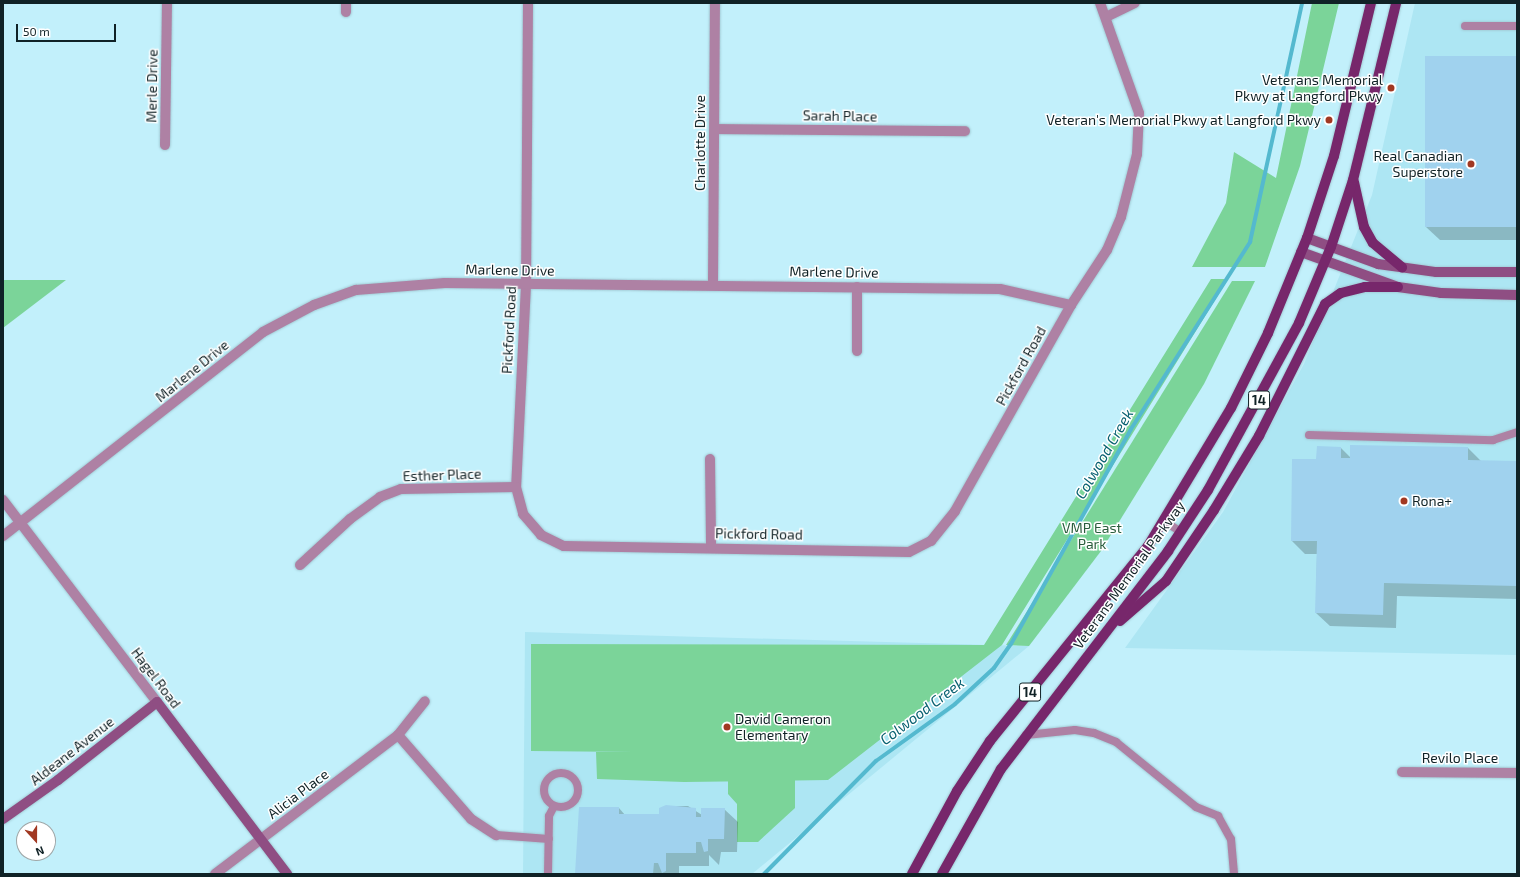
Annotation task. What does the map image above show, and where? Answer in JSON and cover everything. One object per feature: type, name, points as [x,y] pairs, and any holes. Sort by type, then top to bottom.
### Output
[{"type":"main road","name":"Veterans Memorial Parkway","points":[[912,874],[957,791],[990,741],[1099,610],[1164,521],[1231,408],[1307,238],[1334,156],[1371,3]]},
{"type":"main road","name":"Veterans Memorial Parkway","points":[[942,874],[958,838],[1026,735],[1181,532],[1256,406],[1299,323],[1331,247],[1353,180],[1396,3]]},
{"type":"main road","points":[[1353,180],[1364,227],[1373,243],[1402,267]]},
{"type":"main road","points":[[1307,238],[1378,264],[1471,274],[1517,272]]},
{"type":"main road","points":[[1302,252],[1398,287]]},
{"type":"main road","points":[[1102,636],[1166,580],[1214,510],[1258,436],[1325,304],[1341,293],[1365,287],[1398,287],[1441,293],[1517,295]]},
{"type":"main road","name":"Aldeane Avenue","points":[[3,818],[58,780],[157,702]]},
{"type":"main road","name":"Hagel Road","points":[[157,702],[287,874]]},
{"type":"street","name":"Merle Drive","points":[[165,145],[167,3]]},
{"type":"street","name":"Pickford Road","points":[[528,3],[526,285],[516,487],[528,519],[541,535],[564,546],[711,546],[909,552],[931,541],[955,511],[1070,305],[1107,250],[1121,218],[1137,154],[1139,113],[1100,3]]},
{"type":"street","name":"Charlotte Drive","points":[[713,283],[715,3]]},
{"type":"street","points":[[1106,17],[1135,3]]},
{"type":"street","name":"Sarah Place","points":[[715,129],[965,131]]},
{"type":"street","name":"Marlene Drive","points":[[3,536],[21,524],[263,332],[314,305],[356,290],[396,284],[526,285],[713,283],[1000,289],[1070,305]]},
{"type":"street","points":[[857,287],[857,351]]},
{"type":"street","points":[[710,459],[711,546]]},
{"type":"street","name":"Esther Place","points":[[300,565],[350,519],[380,497],[401,489],[516,487]]},
{"type":"street","name":"Hagel Road","points":[[3,500],[157,702]]},
{"type":"street","name":"Alicia Place","points":[[215,874],[398,735],[425,701]]},
{"type":"street","points":[[398,735],[471,820],[496,835]]},
{"type":"street","name":"Revilo Place","points":[[1402,772],[1517,773]]},
{"type":"lane","points":[[1465,26],[1517,26]]},
{"type":"lane","points":[[1309,435],[1493,440],[1517,432]]},
{"type":"lane","points":[[1164,521],[1181,532]]},
{"type":"lane","points":[[1026,735],[1054,730],[1094,733],[1116,742],[1196,807],[1212,812],[1226,827],[1234,848],[1234,874]]},
{"type":"lane","points":[[553,774],[568,774],[574,778],[578,793],[569,805],[554,806],[548,801],[544,786],[553,774]]},
{"type":"lane","points":[[548,874],[549,816],[554,806]]},
{"type":"lane","points":[[496,835],[549,839]]},
{"type":"shaded area","points":[[1415,3],[1517,3],[1517,655],[1125,648],[1223,512],[1304,364],[1372,195]]},
{"type":"shaded area","name":"David Cameron Elementary","points":[[525,632],[1029,646],[752,874],[523,874]]},
{"type":"green space","points":[[1312,3],[1339,3],[1300,166],[1265,267],[1192,267],[1226,203],[1234,152],[1276,178]]},
{"type":"green space","points":[[1211,279],[1228,279],[1002,645],[828,780],[684,782],[597,779],[596,752],[633,752],[531,751],[531,644],[984,645]]},
{"type":"green space","points":[[3,280],[66,280],[3,328]]},
{"type":"green space","name":"VMP East Park","points":[[1232,281],[1255,281],[1204,384],[1101,551],[1029,646],[1006,645]]},
{"type":"green space","points":[[728,780],[795,780],[795,808],[758,842],[737,842],[737,804],[728,794]]},
{"type":"building","name":"Real Canadian Superstore","points":[[1425,56],[1517,56],[1517,227],[1425,227]]},
{"type":"building","name":"Rona+","points":[[1350,445],[1468,447],[1468,460],[1517,461],[1517,586],[1384,583],[1383,615],[1315,613],[1317,541],[1291,541],[1292,459],[1316,459],[1317,446],[1341,447],[1341,458],[1350,458]]},
{"type":"building","points":[[666,805],[696,808],[696,817],[701,817],[701,808],[725,808],[724,839],[708,839],[708,851],[704,852],[701,842],[696,842],[696,853],[666,853],[666,871],[662,873],[658,863],[654,863],[653,874],[575,874],[579,807],[619,807],[619,814],[659,814],[659,808]]},
{"type":"waterway","name":"Colwood Creek","points":[[764,874],[876,761],[955,704],[994,668],[1011,644],[1131,429],[1250,242],[1302,3]]},
{"type":"place","name":"Veterans Memorial Pkwy at Langford Pkwy","points":[[1391,88]]},
{"type":"place","name":"Veteran's Memorial Pkwy at Langford Pkwy","points":[[1329,120]]},
{"type":"place","name":"Real Canadian Superstore","points":[[1471,164]]},
{"type":"place","name":"Rona+","points":[[1404,501]]},
{"type":"place","name":"David Cameron Elementary","points":[[727,727]]}]
